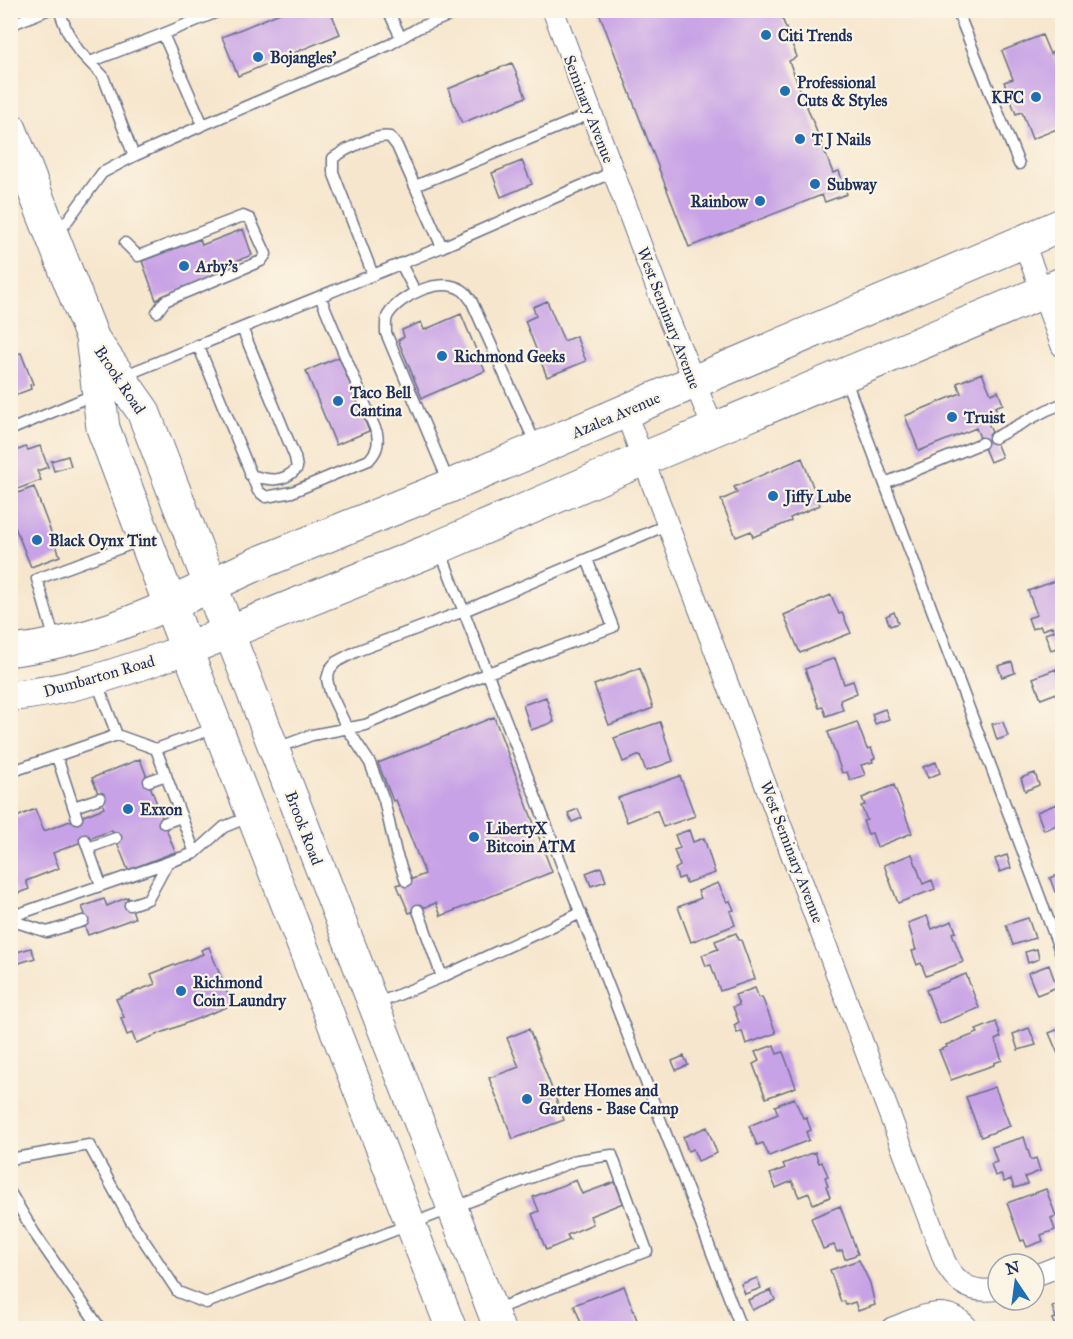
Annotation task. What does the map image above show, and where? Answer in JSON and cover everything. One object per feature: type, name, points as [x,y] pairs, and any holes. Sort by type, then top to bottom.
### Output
[{"type":"main road","name":"Brook Road","points":[[10,129],[109,385],[103,428],[451,1329]]},
{"type":"main road","name":"Azalea Avenue","points":[[170,604],[259,563],[538,449],[1062,225]]},
{"type":"main road","points":[[187,649],[439,547],[1052,288]]},
{"type":"main road","name":"Brook Road","points":[[109,385],[143,411],[496,1320]]},
{"type":"main road","points":[[10,651],[56,644],[122,625],[170,604]]},
{"type":"main road","name":"Dumbarton Road","points":[[10,696],[62,689],[96,680],[187,649]]},
{"type":"street","name":"Seminary Avenue","points":[[553,10],[590,114],[627,207]]},
{"type":"street","name":"West Seminary Avenue","points":[[627,207],[693,382],[714,429]]},
{"type":"street","points":[[1023,241],[1052,288],[1062,346]]},
{"type":"street","name":"West Seminary Avenue","points":[[625,411],[945,1262],[958,1281],[966,1287],[986,1291]]},
{"type":"street","points":[[1046,1271],[1062,1265]]},
{"type":"street","points":[[892,1329],[927,1316],[948,1313],[962,1320],[968,1329]]},
{"type":"lane","points":[[10,24],[47,10]]},
{"type":"lane","points":[[59,10],[78,51],[103,76],[134,156]]},
{"type":"lane","points":[[90,62],[222,10]]},
{"type":"lane","points":[[388,10],[401,38]]},
{"type":"lane","points":[[53,240],[94,181],[109,168],[389,45],[418,28],[463,10]]},
{"type":"lane","points":[[957,10],[1019,164]]},
{"type":"lane","points":[[163,34],[203,125]]},
{"type":"lane","points":[[415,186],[590,114]]},
{"type":"lane","points":[[373,275],[333,172],[333,159],[364,142],[383,135],[390,137],[397,146],[442,248]]},
{"type":"lane","points":[[10,430],[198,345],[442,248],[613,172]]},
{"type":"lane","points":[[125,243],[138,256],[243,216],[250,219],[266,254],[261,261],[165,301],[157,312]]},
{"type":"lane","points":[[401,264],[415,291]]},
{"type":"lane","points":[[450,486],[386,333],[386,317],[395,306],[415,291],[447,285],[464,291],[471,300],[538,449]]},
{"type":"lane","points":[[198,345],[258,491],[266,497],[276,497],[292,492],[369,460],[376,453],[378,444],[377,433],[320,296]]},
{"type":"lane","points":[[242,328],[296,457],[297,468],[291,475],[279,480],[268,480],[250,475]]},
{"type":"lane","points":[[844,375],[1062,956]]},
{"type":"lane","points":[[994,438],[1062,404]]},
{"type":"lane","points":[[885,483],[982,443]]},
{"type":"lane","points":[[406,881],[396,853],[384,800],[370,763],[347,728],[330,692],[327,679],[336,662],[357,651],[464,611],[669,524]]},
{"type":"lane","points":[[56,644],[37,579],[145,538]]},
{"type":"lane","points":[[439,547],[741,1329]]},
{"type":"lane","points":[[274,749],[312,735],[365,725],[488,674],[613,627],[587,559]]},
{"type":"lane","points":[[96,680],[117,735]]},
{"type":"lane","points":[[10,772],[117,735],[156,749],[218,727]]},
{"type":"lane","points":[[156,749],[195,853]]},
{"type":"lane","points":[[57,757],[75,812],[100,798]]},
{"type":"lane","points":[[149,782],[166,775]]},
{"type":"lane","points":[[10,918],[195,853],[224,827],[252,815]]},
{"type":"lane","points":[[164,823],[182,817]]},
{"type":"lane","points":[[101,885],[87,844],[116,838]]},
{"type":"lane","points":[[130,905],[148,899],[168,862]]},
{"type":"lane","points":[[418,910],[442,977]]},
{"type":"lane","points":[[375,1005],[581,913]]},
{"type":"lane","points":[[10,918],[47,932],[83,921]]},
{"type":"lane","points":[[10,1159],[89,1145],[131,1221],[178,1292],[206,1303],[577,1160],[612,1155],[647,1251],[496,1320]]},
{"type":"lane","points":[[10,1192],[35,1234],[100,1329]]},
{"type":"building","name":"Bojangles'","points":[[287,10],[330,10],[340,34],[238,76],[222,37]]},
{"type":"building","points":[[598,10],[779,10],[797,57],[789,61],[833,173],[839,171],[847,194],[825,202],[822,195],[689,247]]},
{"type":"building","name":"KFC","points":[[1042,35],[1050,54],[1052,52],[1062,78],[1062,127],[1032,139],[1022,112],[1016,114],[1004,82],[1013,79],[1002,51]]},
{"type":"building","points":[[512,63],[526,97],[462,123],[448,89]]},
{"type":"building","points":[[522,161],[532,184],[501,197],[492,173]]},
{"type":"building","name":"Arby's","points":[[243,229],[252,255],[212,270],[215,278],[156,300],[142,261],[200,239],[202,245]]},
{"type":"building","points":[[547,301],[564,341],[576,336],[586,361],[547,377],[525,321],[536,316],[533,307]]},
{"type":"building","name":"Richmond Geeks","points":[[461,314],[485,371],[422,398],[398,340],[404,337],[402,330],[421,322],[424,330]]},
{"type":"building","points":[[16,350],[17,354],[21,353],[33,384],[30,385],[31,389],[10,397],[10,352]]},
{"type":"building","name":"Taco Bell Cantina","points":[[339,357],[369,431],[336,445],[306,371]]},
{"type":"building","name":"Truist","points":[[982,373],[991,394],[998,391],[1003,404],[995,407],[1000,418],[988,423],[1002,457],[990,462],[976,428],[919,451],[905,416],[961,393],[957,383]]},
{"type":"building","points":[[40,446],[48,467],[37,471],[41,480],[10,492],[10,453],[26,447],[28,450]]},
{"type":"building","points":[[68,456],[71,466],[54,471],[51,461]]},
{"type":"building","name":"Jiffy Lube","points":[[802,458],[820,505],[790,518],[791,521],[753,537],[751,531],[736,537],[721,500],[737,493],[734,487]]},
{"type":"building","name":"Black Oynx Tint","points":[[34,487],[60,556],[31,567],[13,522],[10,524],[10,496]]},
{"type":"building","points":[[1060,579],[1062,585],[1062,646],[1051,650],[1045,634],[1054,631],[1053,626],[1042,630],[1040,626],[1032,629],[1028,618],[1037,615],[1028,591]]},
{"type":"building","points":[[831,595],[851,633],[800,653],[784,615]]},
{"type":"building","points":[[894,612],[898,623],[890,626],[886,616]]},
{"type":"building","points":[[835,658],[844,684],[853,681],[857,693],[840,700],[843,710],[826,716],[823,707],[819,708],[805,669]]},
{"type":"building","points":[[1012,662],[1015,673],[1002,677],[998,666]]},
{"type":"building","points":[[640,668],[653,708],[609,725],[594,685]]},
{"type":"building","points":[[1056,669],[1062,691],[1041,699],[1033,678]]},
{"type":"building","points":[[546,697],[554,722],[531,730],[523,705]]},
{"type":"building","points":[[885,709],[889,719],[875,724],[872,714]]},
{"type":"building","name":"LibertyX Bitcoin ATM","points":[[494,717],[552,872],[441,916],[436,903],[409,913],[397,885],[425,874],[396,800],[393,801],[378,763]]},
{"type":"building","points":[[660,722],[673,761],[646,771],[640,755],[623,762],[614,738]]},
{"type":"building","points":[[857,722],[867,749],[871,748],[875,758],[873,762],[861,765],[865,775],[850,780],[847,772],[842,773],[828,732]]},
{"type":"building","points":[[1003,722],[1008,736],[997,740],[992,724]]},
{"type":"building","points":[[140,759],[175,852],[128,870],[112,830],[53,853],[59,868],[26,881],[29,889],[16,894],[10,878],[10,820],[35,809],[44,831],[104,808],[92,778]]},
{"type":"building","points":[[936,762],[940,773],[928,778],[923,767]]},
{"type":"building","points":[[1035,773],[1039,785],[1025,791],[1021,778]]},
{"type":"building","points":[[680,776],[695,816],[663,827],[657,810],[627,822],[618,798]]},
{"type":"building","points":[[894,785],[912,833],[877,847],[872,833],[868,834],[863,821],[867,820],[861,806],[865,805],[862,798]]},
{"type":"building","points":[[1057,804],[1062,823],[1044,830],[1037,812]]},
{"type":"building","points":[[578,809],[582,818],[572,822],[568,813]]},
{"type":"building","points":[[689,830],[693,842],[704,838],[715,873],[686,883],[684,877],[678,879],[675,869],[680,866],[674,850],[680,848],[675,835]]},
{"type":"building","points":[[912,854],[923,884],[932,880],[935,889],[898,903],[884,865]]},
{"type":"building","points":[[1007,855],[1011,868],[1000,872],[995,859]]},
{"type":"building","points":[[601,867],[606,881],[591,886],[586,873]]},
{"type":"building","points":[[1062,874],[1062,890],[1055,892],[1050,878]]},
{"type":"building","points":[[718,883],[727,902],[730,901],[734,910],[730,911],[735,925],[691,942],[678,907],[701,898],[698,891]]},
{"type":"building","points":[[128,897],[135,918],[88,935],[81,916],[85,914],[82,907],[104,899],[107,906]]},
{"type":"building","points":[[927,916],[932,929],[952,921],[956,932],[952,933],[963,962],[926,976],[921,963],[917,965],[912,951],[916,950],[908,923]]},
{"type":"building","points":[[1028,918],[1035,938],[1013,945],[1006,925]]},
{"type":"building","points":[[736,933],[741,940],[755,979],[720,991],[711,965],[706,966],[702,955],[718,949],[715,941]]},
{"type":"building","name":"Richmond Coin Laundry","points":[[209,947],[232,1005],[136,1043],[132,1033],[127,1035],[121,1018],[124,1017],[116,999],[155,984],[151,974],[203,954],[201,950]]},
{"type":"building","points":[[31,948],[35,958],[13,965],[10,954]]},
{"type":"building","points":[[1037,949],[1039,959],[1028,963],[1025,952]]},
{"type":"building","points":[[1049,965],[1057,987],[1037,995],[1028,973]]},
{"type":"building","points":[[966,974],[979,1008],[939,1024],[926,990]]},
{"type":"building","points":[[755,988],[759,998],[762,997],[776,1033],[746,1044],[742,1031],[737,1033],[734,1025],[739,1022],[733,1007],[739,1005],[735,995]]},
{"type":"building","points":[[996,1022],[1001,1037],[995,1040],[1002,1060],[951,1080],[939,1050],[978,1033],[976,1030]]},
{"type":"building","points":[[1029,1028],[1036,1045],[1018,1050],[1013,1034]]},
{"type":"building","points":[[1062,1028],[1062,1052],[1058,1054],[1049,1033]]},
{"type":"building","name":"Better Homes and Gardens - Base Camp","points":[[529,1029],[564,1120],[513,1139],[489,1078],[519,1067],[507,1038]]},
{"type":"building","points":[[774,1045],[777,1054],[783,1052],[796,1087],[766,1098],[753,1064],[759,1061],[755,1052]]},
{"type":"building","points":[[684,1056],[688,1065],[676,1070],[672,1061]]},
{"type":"building","points":[[995,1087],[1010,1126],[981,1137],[966,1097]]},
{"type":"building","points":[[794,1098],[811,1130],[806,1132],[809,1140],[769,1156],[763,1143],[757,1145],[749,1126],[778,1114],[775,1106]]},
{"type":"building","points":[[707,1127],[717,1153],[698,1161],[693,1149],[688,1151],[683,1137]]},
{"type":"building","points":[[1024,1137],[1031,1160],[1036,1158],[1040,1171],[1025,1177],[1028,1184],[1014,1188],[1011,1179],[1004,1182],[1001,1174],[995,1176],[991,1164],[997,1162],[992,1147]]},
{"type":"building","points":[[815,1152],[828,1176],[825,1177],[830,1197],[813,1204],[809,1193],[799,1197],[792,1181],[776,1188],[770,1174],[785,1168],[783,1164]]},
{"type":"building","points":[[576,1180],[582,1194],[615,1182],[623,1203],[590,1216],[593,1224],[567,1235],[570,1240],[546,1250],[532,1214],[539,1211],[533,1197]]},
{"type":"building","points":[[1046,1189],[1056,1216],[1051,1218],[1055,1230],[1041,1235],[1043,1241],[1027,1247],[1024,1240],[1021,1241],[1007,1203]]},
{"type":"building","points":[[840,1206],[858,1254],[845,1259],[842,1250],[837,1252],[834,1245],[823,1249],[811,1218]]},
{"type":"building","points":[[859,1260],[870,1283],[875,1305],[858,1311],[855,1302],[846,1305],[844,1301],[841,1302],[830,1270]]},
{"type":"building","points":[[757,1278],[761,1288],[745,1294],[741,1284]]},
{"type":"building","points":[[624,1286],[639,1325],[631,1328],[583,1328],[574,1305]]},
{"type":"building","points":[[771,1290],[775,1300],[752,1310],[748,1300]]},
{"type":"building","points":[[1062,1303],[1062,1328],[1056,1328],[1052,1319],[1056,1318],[1052,1307]]},
{"type":"place","name":"Citi Trends","points":[[766,35]]},
{"type":"place","name":"Bojangles'","points":[[258,57]]},
{"type":"place","name":"Professional Cuts & Styles","points":[[785,91]]},
{"type":"place","name":"KFC","points":[[1036,97]]},
{"type":"place","name":"T J Nails","points":[[800,139]]},
{"type":"place","name":"Subway","points":[[815,184]]},
{"type":"place","name":"Rainbow","points":[[760,201]]},
{"type":"place","name":"Arby's","points":[[184,266]]},
{"type":"place","name":"Richmond Geeks","points":[[442,356]]},
{"type":"place","name":"Taco Bell Cantina","points":[[338,401]]},
{"type":"place","name":"Truist","points":[[952,417]]},
{"type":"place","name":"Jiffy Lube","points":[[773,496]]},
{"type":"place","name":"Black Oynx Tint","points":[[37,540]]},
{"type":"place","name":"Exxon","points":[[128,809]]},
{"type":"place","name":"LibertyX Bitcoin ATM","points":[[474,837]]},
{"type":"place","name":"Richmond Coin Laundry","points":[[181,991]]},
{"type":"place","name":"Better Homes and Gardens - Base Camp","points":[[527,1099]]}]
